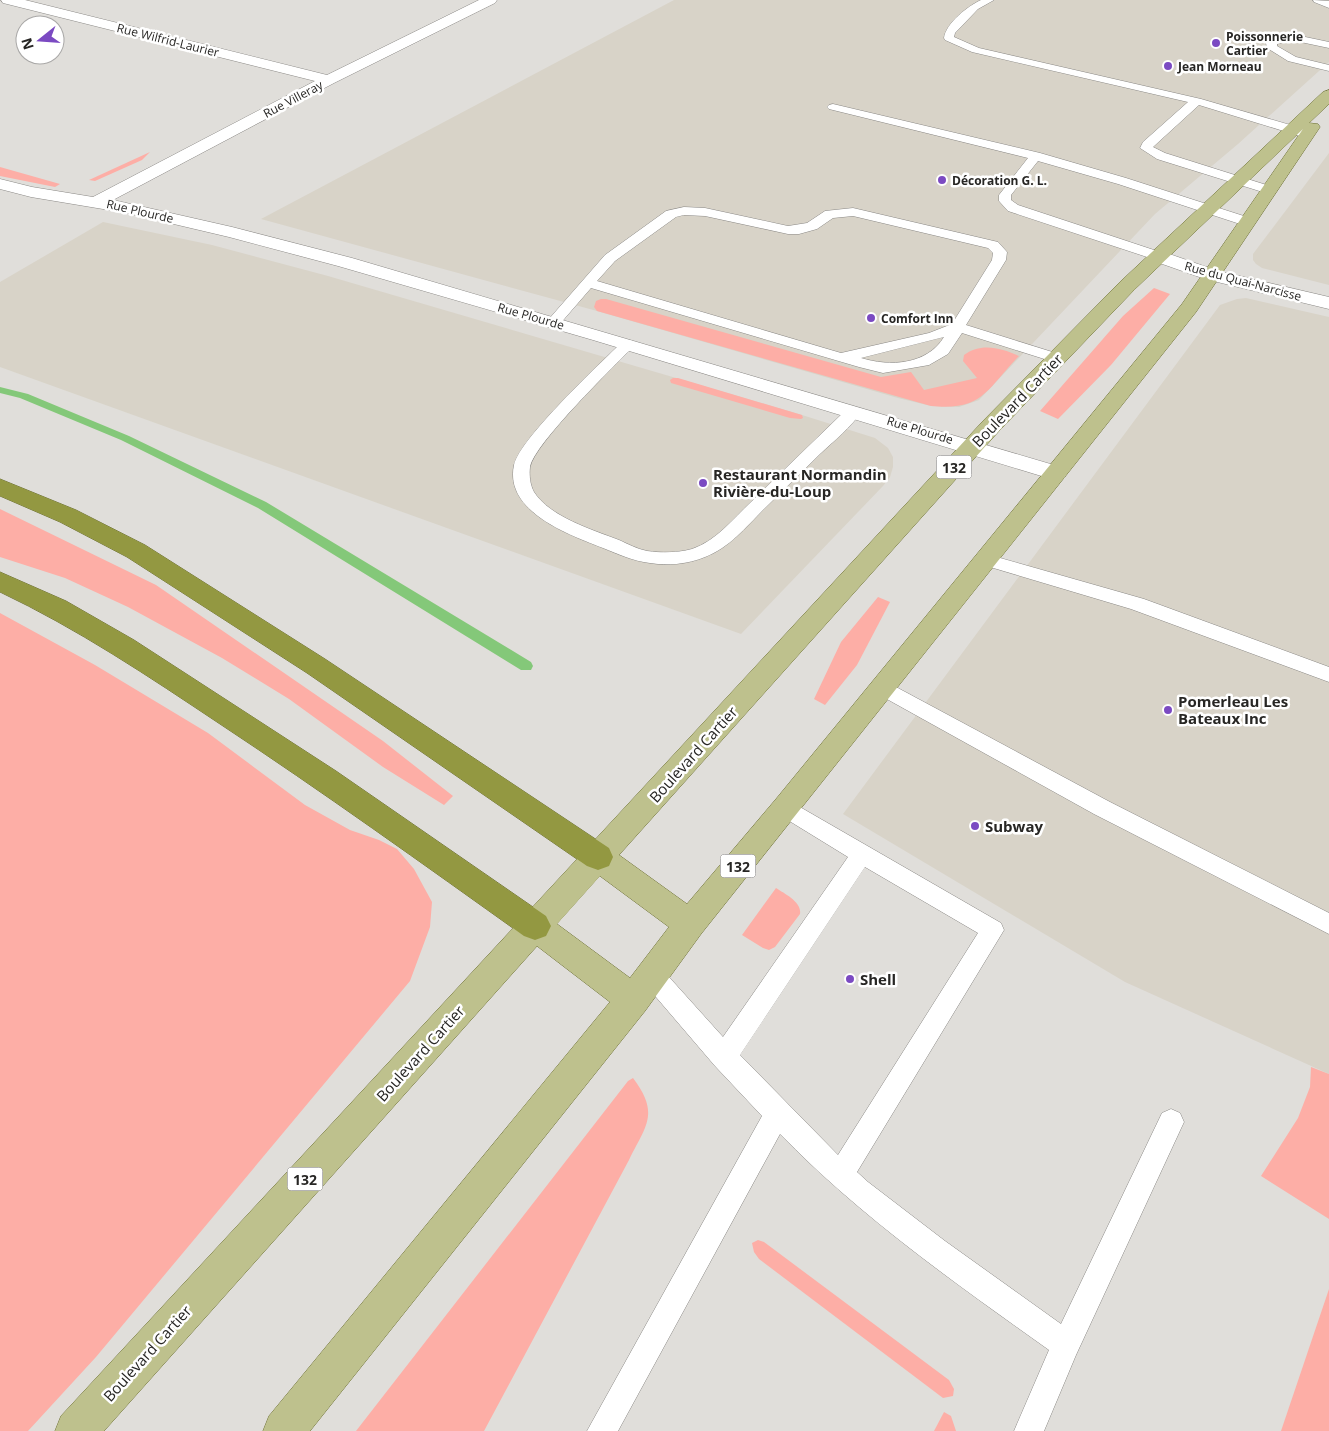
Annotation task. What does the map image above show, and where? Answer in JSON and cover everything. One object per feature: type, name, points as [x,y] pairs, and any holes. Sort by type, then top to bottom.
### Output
[{"type":"highway","points":[[0,487],[68,516],[136,551],[324,671],[598,858]]},
{"type":"highway","points":[[0,581],[57,608],[125,647],[326,779],[535,926]]},
{"type":"main road","name":"Boulevard Cartier","points":[[284,1431],[642,987],[690,924],[786,808],[1189,308],[1269,190],[1300,132],[1329,95]]},
{"type":"main road","name":"Boulevard Cartier","points":[[76,1431],[972,446],[1158,256],[1238,181],[1300,132],[1329,102]]},
{"type":"main road","points":[[598,858],[690,924]]},
{"type":"main road","points":[[535,926],[642,987]]},
{"type":"street","name":"Rue Wilfrid-Laurier","points":[[8,0],[330,80]]},
{"type":"street","name":"Rue Villeray","points":[[97,202],[330,80],[490,0]]},
{"type":"street","name":"Rue Plourde","points":[[0,184],[31,192],[97,202],[232,232],[317,254],[554,322],[972,446],[1056,473]]},
{"type":"street","name":"Rue du Quai-Narcisse","points":[[1158,256],[1212,275],[1329,303]]},
{"type":"lane","points":[[988,0],[971,4],[950,32],[949,38],[964,46],[1197,101],[1300,132]]},
{"type":"lane","points":[[1318,0],[1329,5]]},
{"type":"lane","points":[[1329,44],[1293,38],[1277,39],[1271,43],[1272,48],[1286,56],[1329,68]]},
{"type":"lane","points":[[1197,101],[1149,142],[1146,148],[1161,156],[1269,190]]},
{"type":"lane","points":[[833,107],[1036,156],[1248,222]]},
{"type":"lane","points":[[1036,156],[1005,195],[1004,202],[1013,208],[1158,256]]},
{"type":"lane","points":[[554,322],[610,258],[671,214],[680,211],[705,212],[788,230],[799,230],[812,226],[830,214],[853,212],[993,245],[1000,252],[999,260],[943,351],[924,362],[898,367],[883,368],[837,356],[589,283]]},
{"type":"lane","points":[[837,356],[852,356],[874,351],[934,336],[958,327],[1057,358]]},
{"type":"lane","points":[[628,344],[574,398],[536,442],[525,456],[521,468],[522,481],[526,492],[534,503],[554,519],[586,535],[644,556],[670,559],[698,553],[714,546],[784,481],[854,411]]},
{"type":"lane","points":[[986,560],[1137,604],[1329,675]]},
{"type":"lane","points":[[883,688],[1102,808],[1329,924]]},
{"type":"lane","points":[[786,808],[993,930],[841,1174]]},
{"type":"lane","points":[[724,1057],[862,854]]},
{"type":"lane","points":[[642,987],[724,1057],[778,1114],[841,1174],[925,1243],[1066,1345]]},
{"type":"lane","points":[[602,1431],[778,1114]]},
{"type":"lane","points":[[1029,1431],[1066,1345],[1171,1122]]},
{"type":"shaded area","points":[[674,0],[1329,0],[1329,62],[1238,144],[1155,214],[979,400],[959,407],[931,406],[898,398],[597,311],[261,219]]},
{"type":"shaded area","points":[[150,152],[142,160],[95,181],[89,180]]},
{"type":"shaded area","points":[[1329,153],[1329,285],[1262,268],[1253,260],[1253,254]]},
{"type":"shaded area","points":[[0,167],[60,184],[55,187],[0,176]]},
{"type":"shaded area","points":[[103,222],[212,245],[328,276],[875,438],[888,448],[893,457],[890,477],[741,634],[0,367],[0,282]]},
{"type":"shaded area","points":[[1154,288],[1170,294],[1111,365],[1058,419],[1040,411],[1123,316]]},
{"type":"shaded area","points":[[1246,298],[1329,317],[1329,1074],[1125,982],[843,814],[1220,305]]},
{"type":"shaded area","points":[[601,299],[881,377],[911,372],[924,390],[977,378],[963,361],[964,355],[971,351],[984,347],[999,349],[1019,356],[982,396],[962,405],[948,407],[931,406],[597,311],[594,307],[596,301]]},
{"type":"shaded area","points":[[673,378],[802,415],[803,418],[790,418],[671,383],[670,380]]},
{"type":"shaded area","points":[[0,509],[156,585],[383,741],[453,796],[444,805],[383,767],[289,699],[222,658],[128,607],[65,578],[0,557]]},
{"type":"shaded area","points":[[878,597],[890,602],[857,665],[825,705],[814,699],[841,642]]},
{"type":"shaded area","points":[[0,613],[95,665],[208,733],[305,805],[350,830],[379,840],[397,849],[414,869],[432,902],[430,927],[410,981],[96,1357],[28,1431],[0,1431]]},
{"type":"shaded area","points":[[776,888],[796,902],[800,914],[775,947],[769,950],[742,935]]},
{"type":"shaded area","points":[[1311,1067],[1329,1074],[1329,1219],[1261,1176],[1298,1118],[1310,1087]]},
{"type":"shaded area","points":[[633,1078],[646,1101],[648,1119],[645,1128],[484,1431],[356,1431],[628,1081]]},
{"type":"shaded area","points":[[758,1240],[764,1242],[949,1380],[954,1389],[953,1396],[943,1398],[759,1259],[754,1252],[752,1243]]},
{"type":"shaded area","points":[[1329,1289],[1329,1431],[1281,1431]]},
{"type":"shaded area","points":[[944,1412],[951,1416],[956,1431],[934,1431]]},
{"type":"waterway","points":[[0,390],[24,396],[125,438],[262,505],[526,666]]},
{"type":"place","name":"Poissonnerie Cartier","points":[[1216,43]]},
{"type":"place","name":"Jean Morneau","points":[[1168,66]]},
{"type":"place","name":"Décoration G. L.","points":[[942,180]]},
{"type":"place","name":"Comfort Inn","points":[[871,318]]},
{"type":"place","name":"Restaurant Normandin Rivière-du-Loup","points":[[703,483]]},
{"type":"place","name":"Pomerleau Les Bateaux Inc","points":[[1168,710]]},
{"type":"place","name":"Subway","points":[[975,826]]},
{"type":"place","name":"Shell","points":[[850,979]]}]
